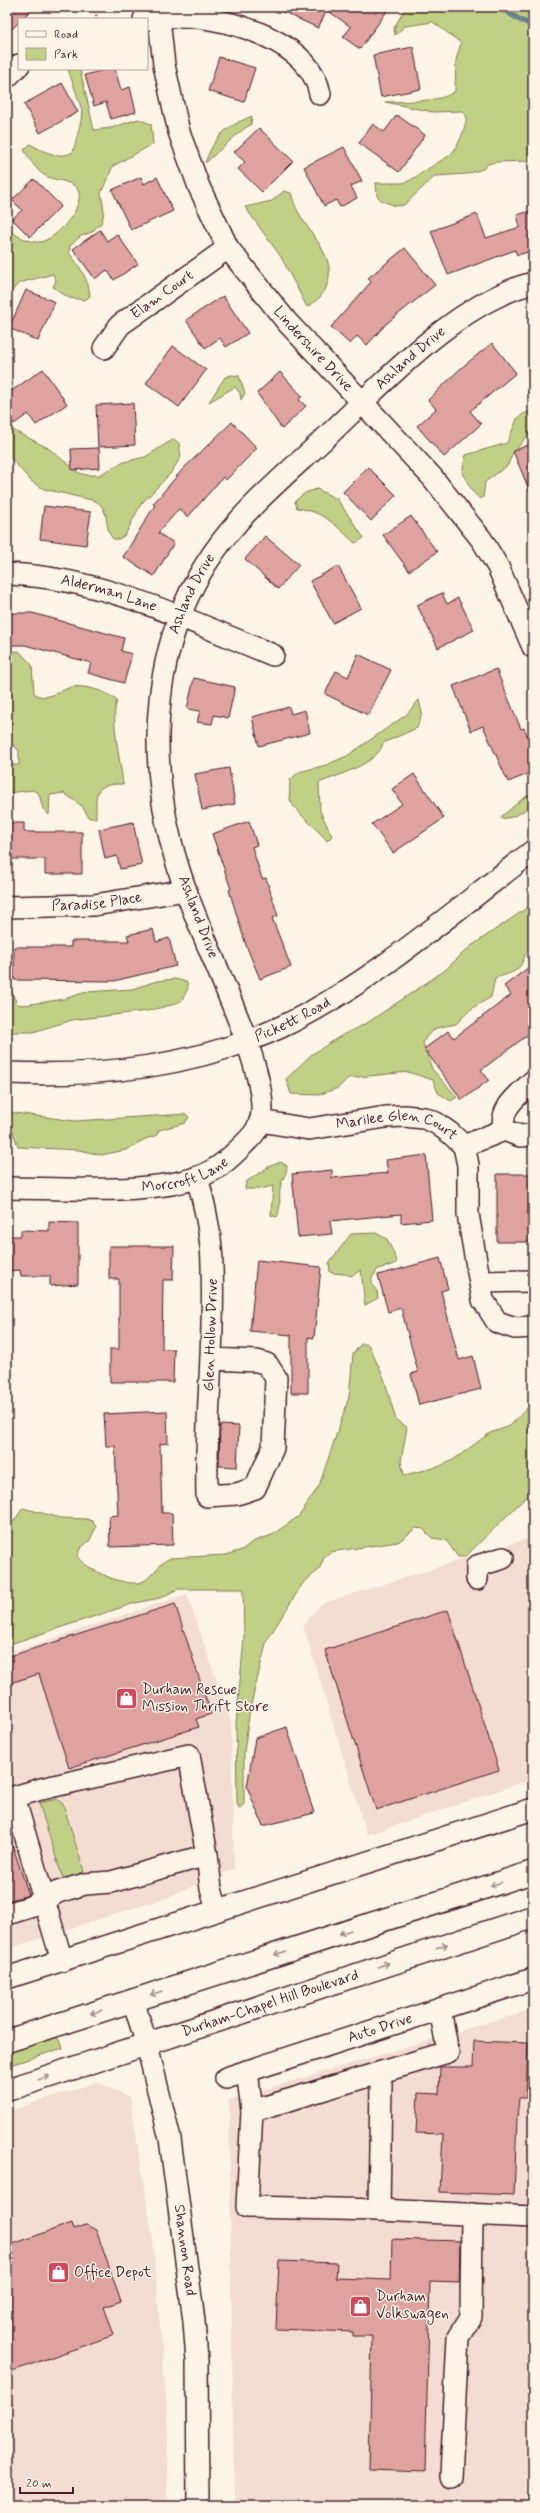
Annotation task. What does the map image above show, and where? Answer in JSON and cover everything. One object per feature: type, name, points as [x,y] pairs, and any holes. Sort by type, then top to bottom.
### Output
[{"type":"main road","points":[[7,2041],[533,1872]]},
{"type":"main road","name":"Durham-Chapel Hill Boulevard","points":[[7,2090],[533,1917]]},
{"type":"street","points":[[152,18],[204,18],[239,26],[259,33],[301,58],[314,75],[320,94]]},
{"type":"street","name":"Lindershire Drive","points":[[152,18],[179,132],[199,187],[228,248],[287,322],[432,477],[482,540],[498,567],[533,647]]},
{"type":"street","points":[[7,77],[18,66]]},
{"type":"street","name":"Elam Court","points":[[104,348],[120,324],[228,248]]},
{"type":"street","name":"Ashland Drive","points":[[248,1040],[186,890],[171,838],[158,760],[158,713],[168,650],[178,616],[200,574],[236,524],[363,403],[426,344],[459,320],[491,300],[533,283]]},
{"type":"street","name":"Alderman Lane","points":[[7,574],[80,583],[153,606],[273,655]]},
{"type":"street","name":"Pickett Road","points":[[7,1073],[92,1074],[122,1071],[197,1057],[248,1040],[282,1026],[348,988],[392,958],[533,850]]},
{"type":"street","name":"Paradise Place","points":[[7,907],[94,905],[186,890]]},
{"type":"street","name":"Morcroft Lane","points":[[7,1188],[136,1188],[212,1172],[254,1134],[260,1121],[261,1095],[248,1040]]},
{"type":"street","points":[[504,1130],[502,1119],[506,1108],[533,1080]]},
{"type":"street","name":"Marilee Glen Court","points":[[260,1121],[309,1129],[386,1117],[424,1118],[441,1126],[464,1146],[468,1165],[468,1214],[484,1300],[497,1322],[515,1328],[533,1327]]},
{"type":"street","points":[[464,1146],[504,1130],[520,1136],[533,1135]]},
{"type":"street","name":"Glen Hollow Drive","points":[[197,1176],[210,1239],[212,1266],[211,1359],[205,1450],[206,1496],[238,1494],[255,1488],[273,1448],[276,1378],[266,1364],[257,1361],[211,1359]]},
{"type":"street","points":[[480,1282],[533,1281]]},
{"type":"street","points":[[477,1579],[477,1566],[503,1558]]},
{"type":"street","points":[[62,1961],[44,1900],[10,1798],[189,1755],[207,1854],[211,1888],[218,1910]]},
{"type":"street","points":[[7,1978],[533,1809]]},
{"type":"street","points":[[7,1914],[33,1906],[58,1892],[85,1884],[111,1882],[207,1854]]},
{"type":"street","name":"Auto Drive","points":[[226,2078],[533,1979]]},
{"type":"street","name":"Shannon Road","points":[[133,2000],[147,2045],[170,2139],[194,2321],[197,2360],[198,2506]]},
{"type":"street","points":[[252,2111],[448,2052],[440,2009]]},
{"type":"street","points":[[247,2071],[252,2111],[247,2207],[379,2210],[533,2217]]},
{"type":"street","points":[[379,2073],[381,2084],[379,2210]]},
{"type":"street","points":[[451,2477],[458,2337],[471,2317],[472,2214]]},
{"type":"path","points":[[94,7],[97,18]]},
{"type":"shaded area","points":[[533,1537],[533,1779],[367,1835],[303,1625],[321,1604]]},
{"type":"shaded area","points":[[187,1594],[231,1722],[234,1869],[168,1897],[7,1949],[7,1654]]},
{"type":"shaded area","points":[[533,2009],[533,2209],[526,2506],[234,2506],[229,2100]]},
{"type":"shaded area","points":[[97,2082],[130,2097],[153,2240],[168,2422],[167,2506],[7,2506],[7,2112]]},
{"type":"green space","points":[[406,7],[533,7],[533,161],[495,162],[488,164],[483,169],[467,174],[435,176],[404,205],[396,206],[382,201],[377,196],[376,183],[403,183],[409,181],[450,155],[459,142],[467,117],[462,111],[433,112],[385,102],[441,98],[455,91],[456,60],[461,43],[433,22],[405,26],[395,35],[394,28]]},
{"type":"green space","points":[[68,70],[80,70],[94,130],[111,128],[138,119],[151,124],[153,144],[113,166],[101,193],[104,211],[102,222],[92,232],[81,236],[70,246],[69,253],[83,273],[88,284],[90,296],[85,300],[69,298],[53,287],[56,281],[53,274],[19,283],[7,296],[7,228],[18,236],[27,240],[40,242],[47,240],[61,229],[74,213],[78,205],[79,197],[78,190],[73,185],[44,175],[40,172],[24,150],[30,144],[45,152],[56,155],[73,152],[81,121],[82,110]]},
{"type":"green space","points":[[252,116],[251,124],[205,163],[213,145],[222,133],[235,124]]},
{"type":"green space","points":[[284,191],[291,193],[294,203],[304,222],[317,240],[327,259],[329,269],[329,279],[324,293],[307,307],[281,257],[245,207],[272,201]]},
{"type":"green space","points":[[232,375],[239,376],[245,393],[241,400],[240,393],[235,387],[209,402],[225,377]]},
{"type":"green space","points":[[533,411],[533,429],[512,454],[508,465],[485,482],[483,497],[480,499],[473,492],[462,473],[466,455],[507,443],[517,419],[523,414]]},
{"type":"green space","points":[[7,427],[48,448],[79,473],[86,475],[99,475],[124,462],[145,457],[174,439],[179,443],[181,457],[170,474],[141,504],[125,535],[119,539],[113,539],[108,529],[104,509],[96,501],[44,489],[31,481],[7,454]]},
{"type":"green space","points":[[317,489],[337,499],[364,538],[355,543],[329,520],[307,510],[297,508],[295,501],[305,493]]},
{"type":"green space","points":[[19,651],[32,665],[34,693],[39,696],[43,697],[53,695],[72,687],[83,687],[108,694],[117,701],[115,709],[115,729],[123,784],[113,784],[101,788],[98,791],[96,818],[89,818],[82,806],[64,793],[50,795],[49,815],[43,809],[39,794],[33,790],[7,793],[7,765],[19,765],[19,751],[7,739],[7,652]]},
{"type":"green space","points":[[419,700],[422,713],[417,728],[383,743],[380,750],[374,757],[357,768],[319,783],[320,811],[332,836],[327,841],[300,814],[292,803],[290,799],[290,780],[299,772],[326,765],[347,756],[406,715]]},
{"type":"green space","points":[[533,792],[533,804],[522,812],[509,818],[500,818],[521,800]]},
{"type":"green space","points":[[531,905],[533,948],[526,952],[519,968],[512,973],[495,978],[491,997],[471,1009],[456,1024],[436,1028],[426,1037],[423,1043],[432,1069],[457,1097],[451,1101],[438,1093],[433,1080],[408,1072],[348,1078],[338,1088],[318,1095],[291,1094],[286,1079],[311,1055],[344,1034],[367,1023],[444,971],[470,947]]},
{"type":"green space","points":[[175,979],[187,982],[188,988],[182,1000],[175,1004],[147,1011],[72,1020],[33,1032],[7,1032],[7,981],[17,1004],[24,1005],[64,999],[86,992],[132,989],[157,981]]},
{"type":"green space","points":[[7,1112],[75,1121],[186,1114],[189,1117],[185,1123],[159,1130],[156,1136],[145,1139],[126,1150],[101,1155],[79,1150],[18,1147],[13,1131],[7,1134]]},
{"type":"green space","points":[[281,1162],[287,1166],[287,1169],[281,1184],[277,1217],[271,1215],[273,1186],[259,1189],[245,1189],[246,1182],[268,1167]]},
{"type":"green space","points":[[376,1233],[387,1239],[397,1261],[395,1264],[378,1269],[372,1278],[372,1285],[377,1291],[378,1298],[365,1305],[361,1270],[351,1276],[332,1273],[330,1272],[329,1263],[351,1234]]},
{"type":"green space","points":[[361,1344],[368,1344],[384,1378],[396,1420],[407,1427],[401,1461],[404,1475],[438,1467],[453,1460],[490,1433],[510,1426],[533,1402],[533,1494],[525,1498],[465,1557],[458,1557],[446,1540],[432,1538],[423,1529],[416,1528],[398,1542],[330,1552],[324,1557],[319,1570],[303,1583],[267,1640],[250,1708],[244,1752],[244,1804],[239,1809],[237,1802],[236,1723],[244,1639],[243,1589],[178,1589],[160,1598],[135,1603],[7,1645],[7,1550],[11,1545],[11,1525],[23,1508],[61,1518],[86,1519],[92,1521],[96,1527],[90,1540],[80,1549],[77,1556],[88,1567],[108,1577],[129,1583],[144,1581],[170,1558],[226,1555],[242,1550],[252,1542],[272,1535],[299,1516],[319,1486],[349,1397],[353,1354]]},
{"type":"green space","points":[[57,1799],[63,1804],[84,1871],[81,1876],[69,1880],[62,1876],[39,1803]]},
{"type":"green space","points":[[55,2036],[61,2042],[63,2048],[7,2066],[7,2051]]},
{"type":"building","points":[[7,7],[34,7],[23,18],[18,18],[18,23],[7,34]]},
{"type":"building","points":[[273,7],[390,7],[360,49],[343,37],[351,27],[327,10],[318,28]]},
{"type":"building","points":[[413,47],[421,89],[381,97],[373,55]]},
{"type":"building","points":[[219,57],[255,68],[244,102],[208,91]]},
{"type":"building","points":[[104,70],[115,70],[121,90],[130,87],[136,112],[111,119],[106,102],[94,106],[85,75]]},
{"type":"building","points":[[62,83],[78,112],[40,133],[24,104]]},
{"type":"building","points":[[397,115],[425,135],[399,172],[359,143],[373,124],[384,132]]},
{"type":"building","points":[[259,128],[293,161],[262,192],[238,169],[245,162],[234,152]]},
{"type":"building","points":[[344,147],[362,181],[351,186],[357,198],[340,207],[336,200],[324,206],[304,167]]},
{"type":"building","points":[[141,177],[144,184],[157,177],[173,211],[131,230],[112,190]]},
{"type":"building","points":[[34,179],[61,206],[30,237],[12,219],[22,210],[12,200]]},
{"type":"building","points":[[533,210],[533,257],[529,257],[528,252],[517,255],[515,250],[448,275],[431,231],[477,214],[486,238],[520,227],[517,215]]},
{"type":"building","points":[[100,230],[107,241],[117,234],[138,264],[114,280],[107,270],[95,279],[73,249]]},
{"type":"building","points":[[405,248],[435,285],[387,323],[367,345],[357,336],[350,344],[331,327],[371,282],[368,278]]},
{"type":"building","points":[[26,290],[55,302],[38,341],[9,328]]},
{"type":"building","points":[[223,296],[248,333],[226,347],[220,338],[205,348],[186,320]]},
{"type":"building","points":[[492,343],[516,373],[470,411],[481,424],[444,457],[417,426],[436,409],[428,400],[460,369]]},
{"type":"building","points":[[173,346],[206,370],[179,407],[146,383]]},
{"type":"building","points":[[43,369],[67,404],[36,425],[28,414],[14,424],[7,413],[7,394]]},
{"type":"building","points":[[280,372],[302,396],[299,400],[306,406],[282,429],[257,393]]},
{"type":"building","points":[[133,403],[135,445],[98,447],[96,405]]},
{"type":"building","points":[[232,422],[257,448],[226,480],[223,477],[188,517],[179,509],[158,533],[174,543],[154,576],[123,557],[155,505],[153,504],[183,469]]},
{"type":"building","points":[[533,443],[533,499],[513,451]]},
{"type":"building","points":[[99,448],[100,468],[72,470],[71,449]]},
{"type":"building","points":[[368,467],[396,495],[371,521],[343,492]]},
{"type":"building","points":[[44,506],[91,512],[86,545],[40,539]]},
{"type":"building","points":[[411,516],[437,552],[409,571],[383,535]]},
{"type":"building","points":[[265,536],[299,565],[278,589],[245,559]]},
{"type":"building","points":[[338,566],[361,608],[333,623],[310,581]]},
{"type":"building","points":[[442,593],[447,604],[458,598],[474,630],[438,648],[417,605]]},
{"type":"building","points":[[7,613],[32,613],[124,638],[121,651],[132,654],[124,683],[88,673],[91,663],[25,645],[7,645]]},
{"type":"building","points":[[358,654],[391,670],[368,715],[325,694],[336,671],[348,677]]},
{"type":"building","points":[[496,669],[521,729],[524,728],[533,748],[533,772],[508,782],[483,726],[471,731],[453,686]]},
{"type":"building","points":[[194,678],[235,687],[228,718],[214,715],[212,724],[197,722],[200,711],[187,709]]},
{"type":"building","points":[[289,707],[291,714],[305,710],[310,733],[259,746],[252,717]]},
{"type":"building","points":[[229,768],[235,804],[202,810],[195,774]]},
{"type":"building","points":[[414,774],[444,818],[393,853],[372,824],[402,804],[392,789]]},
{"type":"building","points":[[249,821],[257,845],[252,847],[262,879],[266,878],[278,916],[272,918],[291,967],[260,979],[246,945],[229,890],[231,889],[212,834]]},
{"type":"building","points":[[133,822],[142,865],[120,869],[117,856],[105,859],[99,829]]},
{"type":"building","points":[[7,823],[24,823],[24,832],[82,832],[82,874],[45,874],[45,859],[7,859]]},
{"type":"building","points":[[153,929],[156,942],[169,938],[176,966],[114,981],[14,980],[14,947],[71,947],[71,941],[129,941],[127,935]]},
{"type":"building","points":[[533,964],[533,1031],[481,1070],[489,1080],[462,1100],[424,1049],[448,1031],[454,1038],[511,995],[504,986]]},
{"type":"building","points":[[426,1155],[432,1220],[401,1223],[401,1214],[330,1221],[332,1234],[298,1237],[292,1174],[332,1170],[332,1178],[388,1173],[386,1160]]},
{"type":"building","points":[[497,1174],[533,1174],[533,1242],[497,1242]]},
{"type":"building","points":[[49,1222],[78,1223],[78,1284],[50,1286],[50,1276],[21,1276],[20,1270],[7,1271],[7,1236],[21,1236],[21,1230],[49,1231]]},
{"type":"building","points":[[109,1246],[174,1246],[173,1280],[163,1280],[162,1349],[174,1349],[173,1382],[110,1382],[110,1349],[119,1349],[119,1279],[109,1279]]},
{"type":"building","points":[[440,1258],[448,1289],[441,1291],[459,1360],[473,1356],[481,1389],[419,1405],[411,1374],[418,1372],[401,1308],[388,1312],[378,1275]]},
{"type":"building","points":[[257,1260],[321,1267],[314,1338],[308,1337],[308,1393],[291,1393],[291,1335],[250,1331]]},
{"type":"building","points":[[167,1411],[168,1443],[160,1444],[162,1513],[172,1513],[173,1545],[110,1547],[109,1516],[118,1515],[115,1446],[106,1446],[104,1414]]},
{"type":"building","points":[[220,1425],[239,1426],[237,1467],[219,1466]]},
{"type":"building","name":"Durham Rescue Mission Thrift Store","points":[[175,1604],[211,1714],[196,1719],[199,1727],[69,1768],[39,1674],[7,1684],[7,1657]]},
{"type":"building","points":[[448,1610],[499,1770],[376,1810],[325,1650]]},
{"type":"building","points":[[287,1727],[314,1813],[263,1826],[247,1787],[255,1738]]},
{"type":"building","points":[[10,1838],[29,1895],[7,1901],[7,1839]]},
{"type":"building","points":[[474,2041],[528,2043],[526,2098],[519,2098],[517,2118],[514,2195],[440,2192],[443,2134],[416,2133],[418,2093],[439,2094],[440,2067],[473,2067]]},
{"type":"building","name":"Office Depot","points":[[72,2223],[74,2229],[86,2225],[96,2230],[121,2301],[104,2307],[114,2335],[7,2373],[7,2246]]},
{"type":"building","points":[[392,2239],[460,2241],[459,2282],[430,2281],[425,2471],[369,2469],[372,2336],[353,2336],[353,2332],[276,2329],[279,2261],[337,2263],[336,2278],[391,2280]]},
{"type":"waterway","points":[[500,7],[520,20],[533,25]]},
{"type":"place","name":"Durham Rescue Mission Thrift Store","points":[[126,1699]]},
{"type":"place","name":"Office Depot","points":[[59,2273]]},
{"type":"place","name":"Durham Volkswagen","points":[[360,2306]]}]
